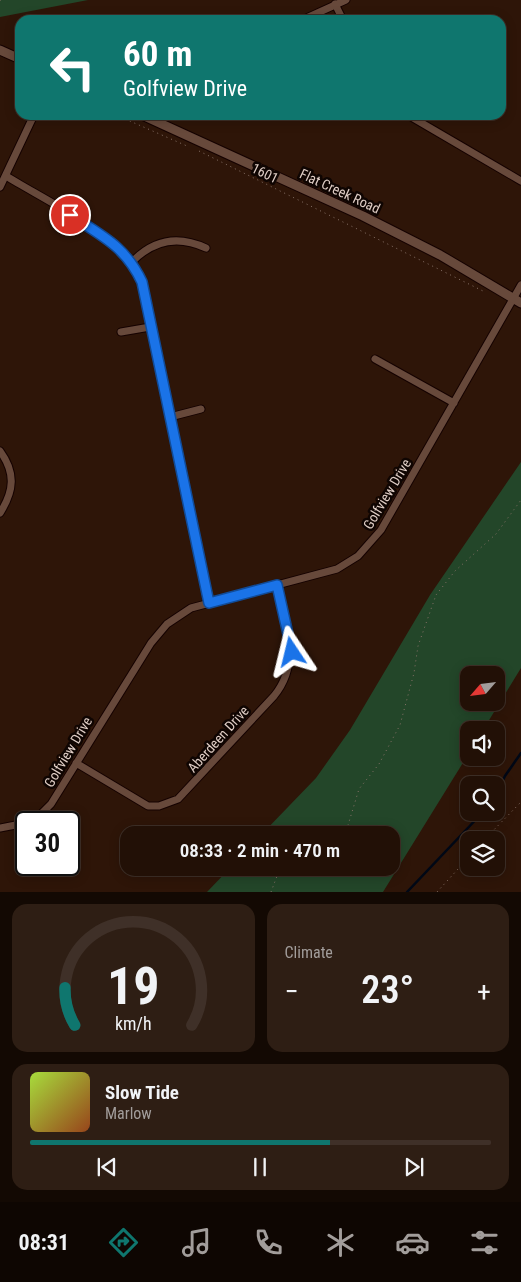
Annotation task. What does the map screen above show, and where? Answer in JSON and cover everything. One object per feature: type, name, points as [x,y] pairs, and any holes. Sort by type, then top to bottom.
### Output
[{"type":"street","points":[[312,15],[346,0]]},
{"type":"street","points":[[335,4],[340,15]]},
{"type":"street","points":[[0,50],[15,57]]},
{"type":"street","points":[[0,187],[32,120]]},
{"type":"street","name":"Flat Creek Road","points":[[153,120],[372,221],[463,267],[517,301]]},
{"type":"street","points":[[417,120],[521,181]]},
{"type":"street","points":[[6,176],[103,236],[119,248],[132,262],[142,282],[209,603]]},
{"type":"street","points":[[132,262],[141,252],[156,244],[177,239],[206,248]]},
{"type":"street","name":"Golfview Drive","points":[[44,811],[51,804],[160,632],[184,611],[337,569],[358,556],[374,540],[386,523],[454,403],[517,301],[521,285]]},
{"type":"street","points":[[121,332],[150,327]]},
{"type":"street","points":[[375,359],[454,403]]},
{"type":"street","points":[[170,416],[201,409]]},
{"type":"street","points":[[0,451],[8,462],[13,477],[12,490],[0,513]]},
{"type":"street","name":"Aberdeen Drive","points":[[76,763],[148,806],[159,806],[178,799],[274,696],[285,680],[292,652],[277,585]]},
{"type":"street","name":"Golfview Drive","points":[[0,828],[15,825]]},
{"type":"path","points":[[127,120],[187,146]]},
{"type":"path","name":"1601","points":[[196,149],[486,293]]},
{"type":"path","points":[[347,826],[360,789],[378,764],[400,725],[414,673],[418,646],[436,595],[449,577],[496,534],[521,500]]},
{"type":"path","points":[[493,831],[521,802]]},
{"type":"path","points":[[437,892],[460,867]]},
{"type":"path","points":[[271,892],[277,876]]},
{"type":"green space","points":[[0,0],[88,0],[0,17]]},
{"type":"green space","points":[[521,462],[521,668],[505,694],[505,666],[460,666],[460,711],[495,711],[489,721],[460,721],[461,766],[400,865],[400,826],[270,826],[316,778],[350,730],[430,595]]},
{"type":"green space","points":[[222,876],[393,876],[383,892],[207,892]]},
{"type":"waterway","points":[[505,776],[521,753]]},
{"type":"waterway","points":[[407,892],[474,821]]},
{"type":"route","points":[[70,215],[119,248],[132,262],[142,282],[209,603],[277,585],[292,652]]}]
